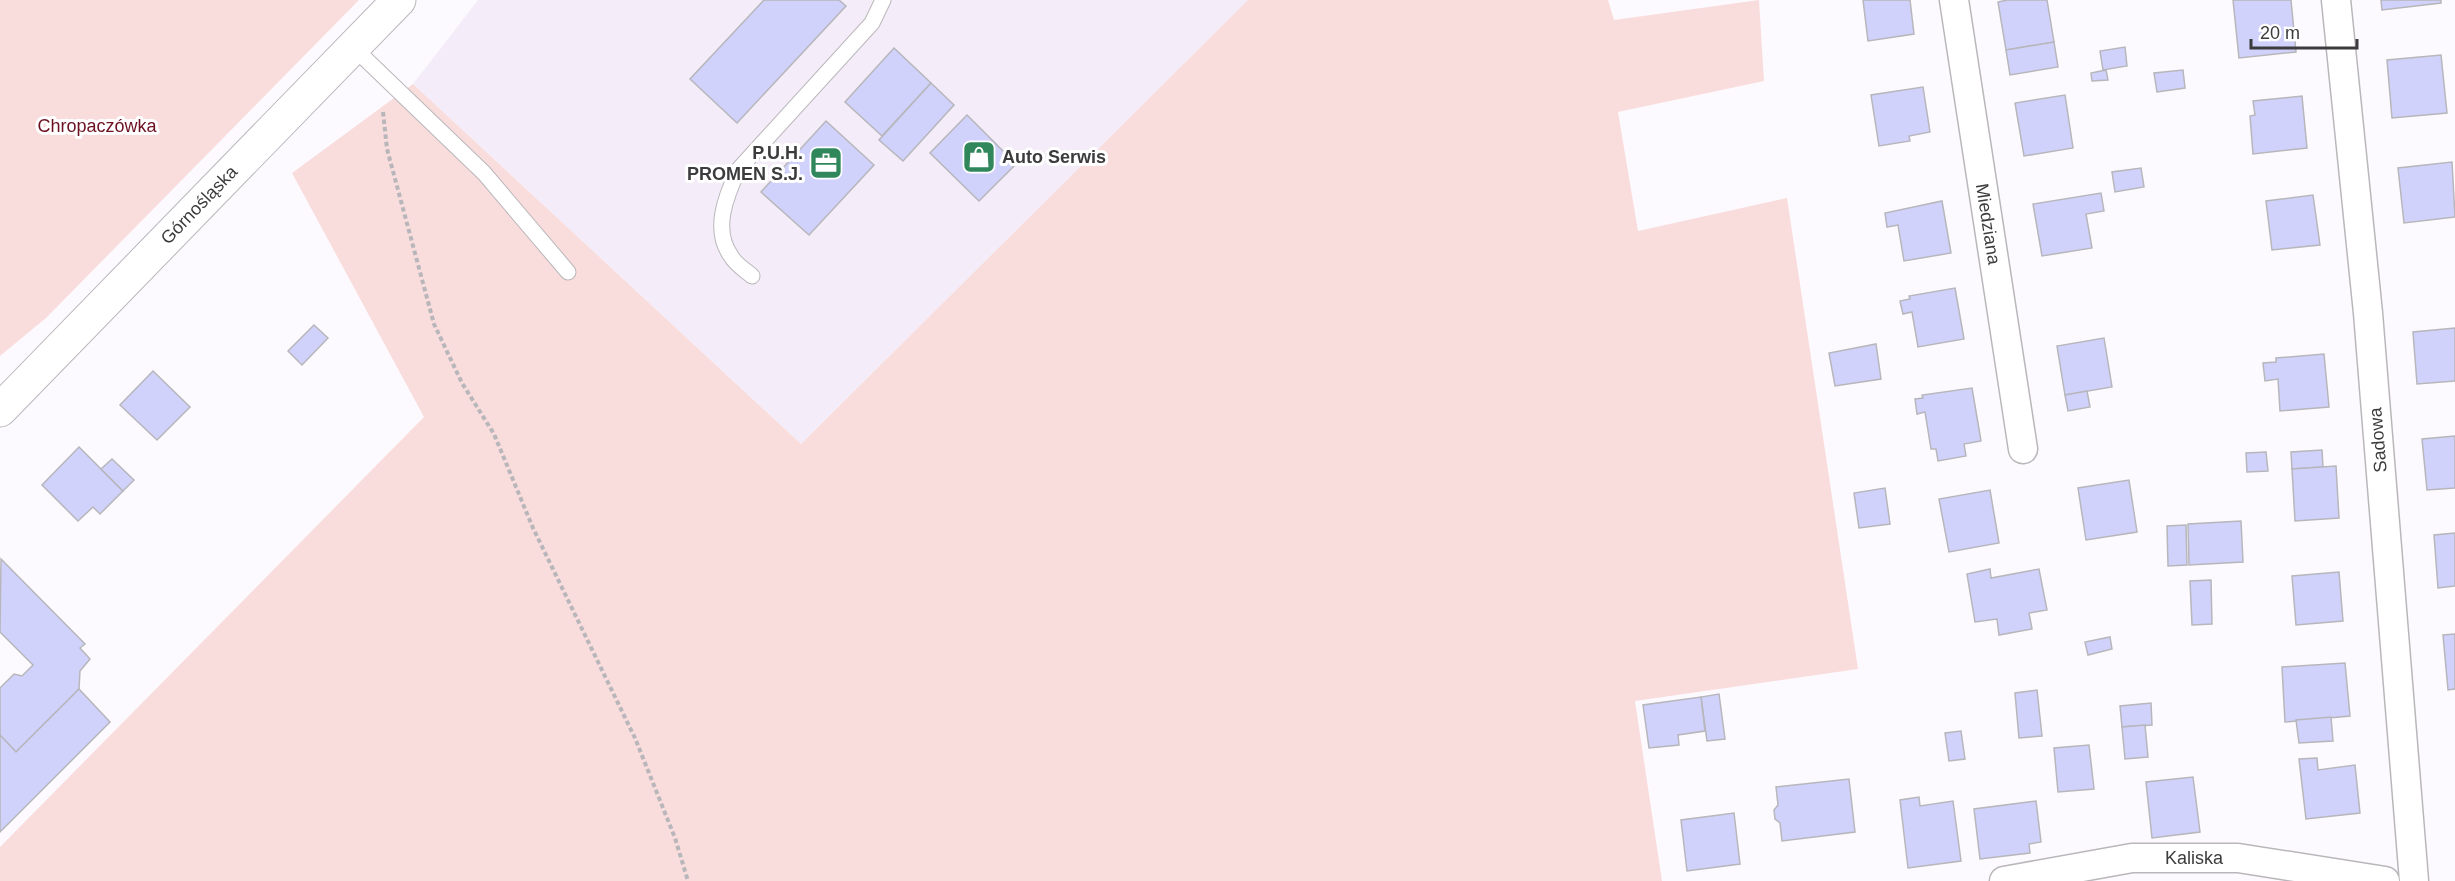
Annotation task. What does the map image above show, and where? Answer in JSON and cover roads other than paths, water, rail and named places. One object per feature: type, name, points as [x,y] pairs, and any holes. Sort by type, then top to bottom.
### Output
[{"type":"street","name":"Górnośląska","points":[[0,410],[399,0]]},
{"type":"street","name":"Miedziana","points":[[1954,0],[2023,449]]},
{"type":"street","name":"Sadowa","points":[[2336,0],[2368,313],[2414,881]]},
{"type":"street","name":"Kaliska","points":[[2004,881],[2132,858],[2238,858],[2385,881]]},
{"type":"lane","points":[[752,276],[730,256],[722,230],[724,200],[728,190],[738,170],[872,23],[883,0]]},
{"type":"lane","points":[[353,47],[484,173],[568,272]]},
{"type":"place","name":"Auto Serwis","points":[[979,157]]},
{"type":"place","name":"P.U.H. PROMEN S.J.","points":[[826,163]]},
{"type":"park label","name":"Chropaczówka","points":[[97,126]]}]
